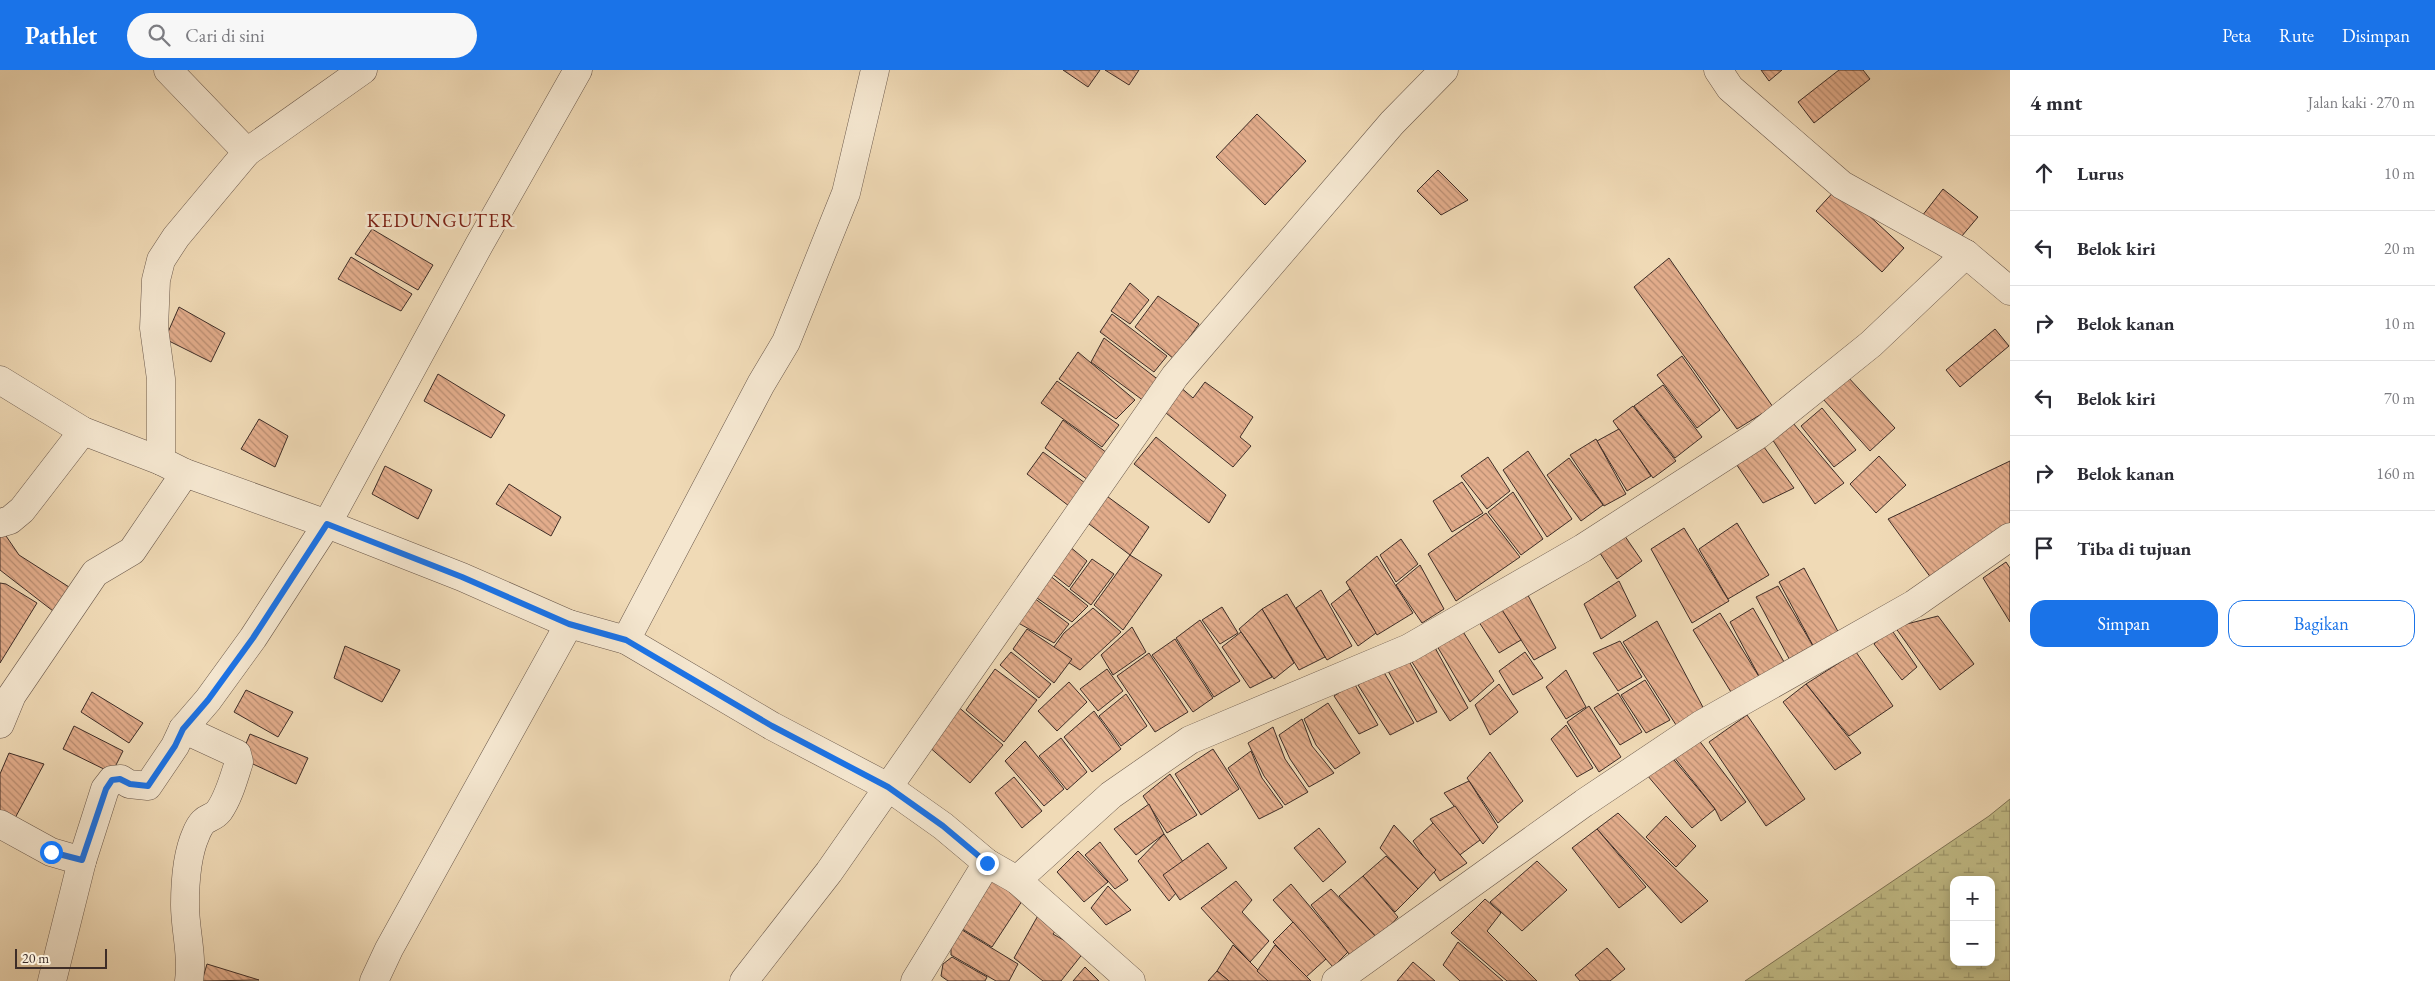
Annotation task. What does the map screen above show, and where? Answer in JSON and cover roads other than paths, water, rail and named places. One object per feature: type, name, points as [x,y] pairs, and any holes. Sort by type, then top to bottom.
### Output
[{"type":"street","points":[[168,70],[246,152]]},
{"type":"street","points":[[0,724],[12,695],[95,573],[132,551],[173,467],[154,328],[156,280],[161,260],[176,237],[246,152],[363,70]]},
{"type":"street","points":[[52,981],[82,860],[106,789],[112,780],[120,779],[130,784],[148,786],[175,746],[183,729],[208,700],[253,638],[327,524],[479,245],[578,70]]},
{"type":"street","points":[[626,640],[761,384],[786,342],[846,192],[875,70]]},
{"type":"street","points":[[744,981],[829,872],[1175,376],[1392,123],[1444,70]]},
{"type":"street","points":[[1718,70],[1730,88],[1842,185],[1966,254],[2010,291]]},
{"type":"street","points":[[1017,880],[1112,795],[1190,740],[1409,648],[1582,548],[1758,435],[1871,344],[1966,254]]},
{"type":"street","points":[[0,380],[83,431],[462,577],[569,624],[626,640],[772,726],[888,787],[943,826],[987,863],[1017,880],[1131,981]]},
{"type":"street","points":[[0,523],[10,520],[22,510],[83,431]]},
{"type":"street","points":[[1336,981],[1584,803],[1702,724],[1914,604],[2010,537]]},
{"type":"street","points":[[374,981],[389,949],[569,624]]},
{"type":"street","points":[[183,729],[236,754],[239,762],[229,791],[218,812],[203,820],[195,834],[185,906],[192,962],[189,981]]},
{"type":"street","points":[[0,824],[51,852],[82,860]]},
{"type":"street","points":[[915,981],[987,863]]},
{"type":"district","name":"KEDUNGUTER","points":[[441,220]]}]
